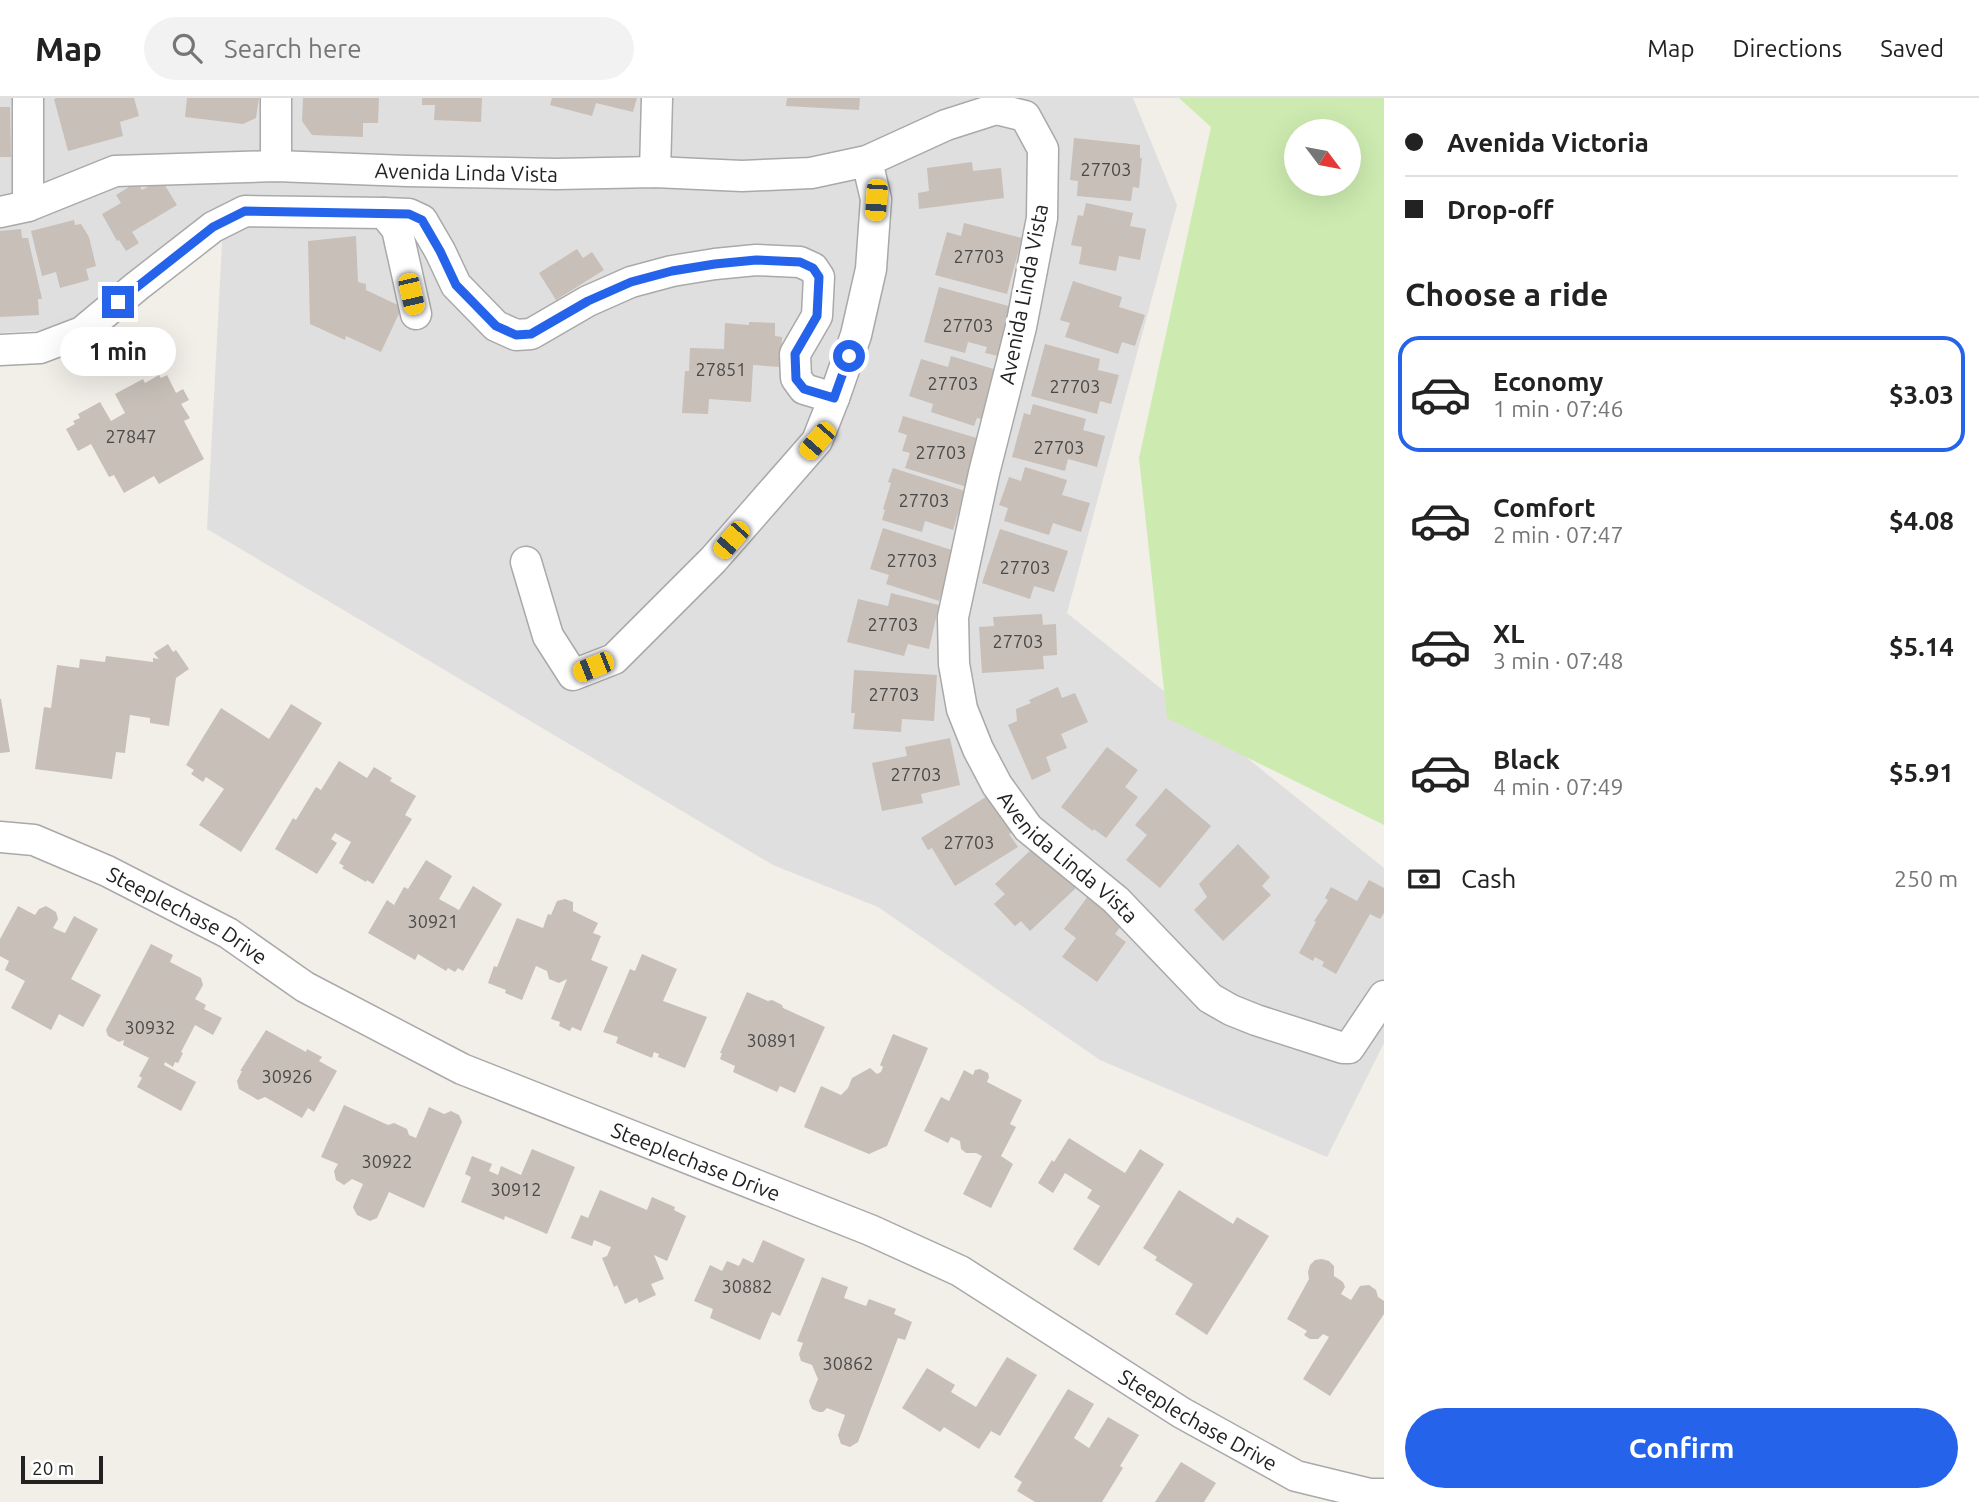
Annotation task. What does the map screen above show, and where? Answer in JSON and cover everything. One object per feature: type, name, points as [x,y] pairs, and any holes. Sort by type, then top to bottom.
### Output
[{"type":"street","points":[[14,209],[29,98]]},
{"type":"street","points":[[276,98],[276,166]]},
{"type":"street","points":[[655,172],[657,98]]},
{"type":"street","name":"Avenida Linda Vista","points":[[14,209],[115,171],[276,166],[407,171],[655,172],[742,176],[811,173],[867,161],[946,125],[996,109],[1025,116],[1043,149],[1042,218],[1021,327],[984,473],[953,617],[954,664],[962,709],[978,749],[997,785],[1028,828],[1116,900],[1210,998],[1231,1010],[1349,1048],[1384,996]]},
{"type":"street","points":[[526,562],[548,636],[573,676],[614,659],[713,560],[817,441],[856,335],[871,269],[876,200],[867,161]]},
{"type":"street","points":[[0,350],[40,348],[82,331],[213,227],[245,211],[409,214],[422,220],[456,285],[496,326],[516,335],[531,334],[588,301],[631,282],[672,271],[756,260],[800,262],[813,268],[819,277],[817,316],[795,354],[796,379],[804,389],[834,398]]},
{"type":"street","points":[[383,213],[397,229],[416,314]]},
{"type":"street","name":"Steeplechase Drive","points":[[0,837],[34,840],[120,877],[228,933],[305,987],[462,1069],[870,1230],[960,1271],[1182,1413],[1296,1476],[1370,1494],[1384,1494]]},
{"type":"shaded area","points":[[0,98],[1133,98],[1177,205],[1067,613],[1384,868],[1384,1043],[1327,1157],[1100,1060],[878,907],[773,865],[207,529],[224,206],[80,316],[45,330],[0,333]]},
{"type":"green space","points":[[1179,98],[1384,98],[1384,825],[1167,718],[1139,458],[1211,127]]},
{"type":"building","points":[[134,98],[139,116],[120,122],[123,136],[68,151],[54,99]]},
{"type":"building","points":[[187,98],[259,98],[256,118],[243,124],[185,117]]},
{"type":"building","points":[[303,98],[379,98],[378,123],[363,123],[363,137],[312,135],[302,121]]},
{"type":"building","points":[[422,98],[482,98],[481,122],[434,120],[435,105],[422,105]]},
{"type":"building","points":[[552,98],[637,98],[633,112],[596,103],[592,116],[550,105]]},
{"type":"building","points":[[787,98],[860,98],[859,110],[786,106]]},
{"type":"building","points":[[0,107],[10,107],[11,157],[0,157]]},
{"type":"building","points":[[1074,138],[1140,145],[1142,158],[1139,188],[1133,187],[1131,201],[1077,196],[1078,181],[1070,180]]},
{"type":"building","points":[[972,162],[973,171],[1001,168],[1004,198],[919,209],[918,193],[929,191],[927,168]]},
{"type":"building","points":[[161,179],[177,205],[132,232],[139,243],[126,251],[119,240],[117,241],[102,214],[121,203],[116,195],[137,182],[142,190]]},
{"type":"building","points":[[1086,203],[1133,213],[1130,226],[1146,229],[1140,260],[1119,256],[1116,271],[1079,264],[1082,247],[1071,245],[1078,215],[1083,216]]},
{"type":"building","points":[[74,220],[75,225],[81,224],[89,237],[96,266],[86,269],[89,280],[60,288],[56,272],[42,276],[31,231]]},
{"type":"building","points":[[964,223],[1022,238],[1007,294],[935,275],[947,232],[961,236]]},
{"type":"building","points":[[21,229],[22,238],[28,238],[42,299],[38,299],[39,315],[0,317],[0,231]]},
{"type":"building","points":[[356,236],[358,282],[366,284],[366,290],[402,307],[381,352],[310,324],[308,241]]},
{"type":"building","points":[[577,249],[583,258],[592,252],[604,270],[556,300],[539,273]]},
{"type":"building","points":[[1073,281],[1122,297],[1119,307],[1145,315],[1135,346],[1122,342],[1118,354],[1065,337],[1070,323],[1060,320]]},
{"type":"building","points":[[939,287],[1012,307],[998,356],[985,353],[987,347],[968,342],[965,353],[924,342]]},
{"type":"building","points":[[749,322],[775,323],[775,336],[782,337],[780,367],[753,365],[751,402],[709,399],[708,414],[682,413],[685,371],[689,371],[690,348],[724,349],[725,323],[749,325]]},
{"type":"building","points":[[1045,344],[1100,359],[1098,370],[1119,375],[1111,404],[1100,401],[1097,414],[1031,396]]},
{"type":"building","points":[[951,356],[997,370],[981,419],[977,418],[974,426],[931,412],[933,404],[909,396],[921,359],[948,367]]},
{"type":"building","points":[[159,375],[161,378],[167,375],[176,393],[183,389],[189,400],[181,404],[190,418],[184,421],[204,459],[159,484],[154,476],[124,493],[114,475],[109,477],[91,444],[78,451],[66,429],[80,418],[78,414],[100,402],[111,421],[125,413],[115,394],[143,379],[145,383]]},
{"type":"building","points":[[1033,404],[1086,419],[1083,430],[1105,436],[1097,467],[1068,459],[1065,471],[1012,457],[1024,413],[1030,415]]},
{"type":"building","points":[[903,416],[980,439],[967,487],[905,468],[910,453],[902,451],[907,435],[898,432]]},
{"type":"building","points":[[1025,467],[1067,480],[1062,495],[1090,503],[1081,532],[1053,523],[1049,535],[1004,521],[1008,508],[999,505],[1009,477],[1021,481]]},
{"type":"building","points":[[893,468],[965,491],[953,530],[925,521],[922,532],[882,520]]},
{"type":"building","points":[[883,528],[955,551],[939,601],[886,584],[889,575],[870,569]]},
{"type":"building","points":[[1000,529],[1068,551],[1054,592],[1034,586],[1030,599],[982,583]]},
{"type":"building","points":[[891,593],[939,605],[929,649],[908,644],[904,656],[847,642],[858,599],[888,606]]},
{"type":"building","points":[[1042,614],[1043,625],[1056,624],[1057,655],[1043,656],[1044,669],[982,673],[979,627],[994,626],[993,617]]},
{"type":"building","points":[[168,644],[173,652],[176,650],[189,669],[176,678],[169,726],[150,723],[150,718],[130,715],[125,753],[116,752],[112,779],[35,769],[44,707],[51,708],[57,665],[79,668],[80,659],[105,662],[106,656],[153,662],[153,658],[159,659],[154,653]]},
{"type":"building","points":[[854,670],[937,675],[934,721],[902,719],[901,732],[853,729],[855,713],[851,713]]},
{"type":"building","points":[[1058,687],[1062,698],[1075,693],[1088,722],[1061,734],[1067,748],[1046,757],[1051,771],[1032,780],[1008,725],[1017,721],[1016,709]]},
{"type":"building","points":[[0,699],[10,752],[0,753]]},
{"type":"building","points":[[291,704],[322,723],[241,852],[199,825],[224,789],[206,777],[203,782],[191,774],[194,770],[186,765],[221,708],[269,739]]},
{"type":"building","points":[[950,738],[960,785],[921,794],[923,803],[882,811],[872,763],[907,756],[905,747]]},
{"type":"building","points":[[1107,747],[1138,770],[1125,787],[1138,797],[1106,838],[1061,807]]},
{"type":"building","points":[[339,761],[367,778],[374,767],[392,778],[390,781],[416,796],[405,815],[412,819],[373,884],[342,868],[344,866],[339,863],[351,842],[335,833],[331,839],[337,843],[317,874],[275,849],[293,818],[296,820],[316,787],[321,790]]},
{"type":"building","points":[[1166,788],[1211,826],[1160,888],[1126,860],[1147,835],[1135,825]]},
{"type":"building","points":[[989,795],[1018,847],[955,886],[932,848],[928,850],[921,838]]},
{"type":"building","points":[[1037,844],[1077,887],[1030,931],[1021,921],[1015,926],[994,904],[1005,894],[995,884]]},
{"type":"building","points":[[1238,844],[1270,877],[1262,886],[1271,895],[1223,941],[1194,910],[1207,897],[1199,884]]},
{"type":"building","points":[[426,860],[452,876],[439,899],[459,910],[473,886],[502,904],[463,971],[458,968],[455,972],[448,968],[446,971],[418,954],[415,960],[368,933],[387,900],[394,905],[404,887],[408,889]]},
{"type":"building","points":[[1369,880],[1384,888],[1384,913],[1380,919],[1370,914],[1336,974],[1322,966],[1324,962],[1315,957],[1313,961],[1299,953],[1316,922],[1314,921],[1328,900],[1325,898],[1331,887],[1357,901]]},
{"type":"building","points":[[1091,892],[1127,918],[1115,934],[1126,942],[1097,982],[1062,957],[1076,938],[1064,929]]},
{"type":"building","points":[[565,899],[573,902],[573,911],[598,923],[593,933],[601,936],[591,960],[608,967],[581,1031],[572,1027],[570,1031],[559,1026],[560,1022],[551,1019],[567,979],[559,983],[549,979],[547,971],[536,966],[522,1000],[488,983],[517,918],[543,928],[557,901]]},
{"type":"building","points":[[18,906],[35,915],[39,909],[46,906],[56,912],[58,919],[53,928],[65,933],[74,916],[98,929],[71,979],[101,995],[83,1027],[59,1014],[51,1030],[11,1008],[25,981],[5,970],[9,961],[0,956],[0,939]]},
{"type":"building","points":[[151,944],[173,955],[170,962],[201,978],[203,985],[195,999],[206,1005],[204,1009],[222,1018],[213,1035],[195,1025],[178,1063],[175,1062],[173,1067],[165,1062],[164,1065],[196,1082],[181,1111],[137,1087],[142,1078],[139,1076],[149,1058],[123,1045],[124,1040],[119,1042],[108,1036],[106,1030]]},
{"type":"building","points":[[642,954],[677,969],[663,1001],[707,1017],[685,1068],[658,1057],[659,1054],[654,1052],[652,1058],[616,1043],[618,1037],[603,1032],[630,969],[635,971]]},
{"type":"building","points":[[747,992],[768,1001],[772,1000],[783,1008],[825,1027],[795,1093],[780,1086],[777,1092],[733,1072],[735,1066],[720,1059],[720,1053]]},
{"type":"building","points":[[266,1030],[306,1052],[307,1049],[322,1057],[319,1061],[337,1071],[314,1112],[308,1108],[302,1118],[265,1097],[258,1100],[239,1089],[237,1081],[240,1071]]},
{"type":"building","points":[[893,1034],[928,1048],[887,1146],[869,1154],[804,1127],[821,1086],[841,1095],[852,1078],[870,1068],[877,1074],[881,1072],[883,1067],[880,1065]]},
{"type":"building","points":[[964,1070],[973,1075],[975,1070],[988,1073],[987,1082],[1022,1100],[1010,1124],[1016,1127],[1001,1156],[1013,1164],[991,1208],[963,1194],[982,1156],[966,1153],[961,1149],[960,1141],[951,1137],[948,1143],[924,1131],[941,1097],[949,1101]]},
{"type":"building","points":[[344,1105],[388,1125],[394,1123],[407,1129],[409,1135],[416,1138],[429,1107],[444,1114],[451,1111],[459,1115],[462,1122],[424,1208],[389,1192],[377,1218],[370,1221],[357,1215],[353,1207],[363,1184],[352,1179],[344,1185],[336,1180],[334,1171],[338,1164],[321,1157]]},
{"type":"building","points":[[1069,1138],[1125,1173],[1140,1149],[1164,1164],[1099,1266],[1073,1249],[1100,1206],[1087,1198],[1092,1190],[1065,1173],[1053,1193],[1038,1183]]},
{"type":"building","points":[[532,1149],[575,1167],[547,1234],[505,1216],[504,1220],[461,1202],[471,1177],[465,1174],[472,1156],[492,1164],[489,1171],[498,1175],[501,1166],[521,1175]]},
{"type":"building","points":[[600,1190],[647,1210],[652,1197],[675,1207],[674,1210],[686,1216],[667,1261],[654,1255],[664,1279],[651,1284],[656,1295],[639,1303],[637,1298],[625,1304],[617,1285],[614,1287],[602,1258],[607,1256],[611,1247],[594,1240],[592,1246],[571,1238],[581,1215],[588,1218]]},
{"type":"building","points":[[1179,1190],[1233,1224],[1237,1217],[1269,1236],[1207,1335],[1175,1314],[1193,1284],[1155,1260],[1157,1257],[1143,1248]]},
{"type":"building","points":[[763,1240],[805,1259],[780,1316],[772,1312],[760,1340],[710,1318],[713,1309],[694,1301],[710,1265],[722,1271],[727,1261],[739,1266],[743,1258],[753,1263]]},
{"type":"building","points":[[1322,1259],[1334,1266],[1334,1276],[1343,1282],[1345,1287],[1341,1294],[1351,1300],[1360,1286],[1369,1285],[1384,1301],[1384,1314],[1330,1396],[1303,1379],[1329,1337],[1323,1334],[1318,1339],[1310,1339],[1304,1335],[1307,1331],[1287,1319],[1309,1279],[1310,1265],[1315,1260]]},
{"type":"building","points":[[822,1277],[848,1287],[844,1298],[866,1306],[869,1299],[896,1309],[894,1314],[912,1322],[905,1340],[898,1338],[858,1442],[850,1447],[841,1444],[838,1435],[845,1415],[827,1408],[823,1412],[812,1409],[809,1401],[818,1379],[812,1365],[801,1361],[799,1354],[803,1343],[797,1341]]},
{"type":"building","points":[[1007,1357],[1037,1375],[1000,1436],[991,1431],[979,1449],[944,1427],[940,1432],[902,1408],[927,1368],[955,1385],[951,1392],[976,1407]]},
{"type":"building","points":[[1068,1389],[1094,1404],[1074,1438],[1089,1448],[1108,1417],[1139,1435],[1102,1502],[1035,1502],[1017,1491],[1022,1482],[1014,1477]]},
{"type":"building","points":[[1181,1462],[1216,1483],[1204,1502],[1155,1502]]},
{"type":"route","points":[[118,302],[213,227],[245,211],[409,214],[422,220],[456,285],[496,326],[516,335],[531,334],[588,301],[631,282],[672,271],[756,260],[800,262],[813,268],[819,277],[817,316],[795,354],[796,379],[804,389],[834,398],[849,356]]}]
